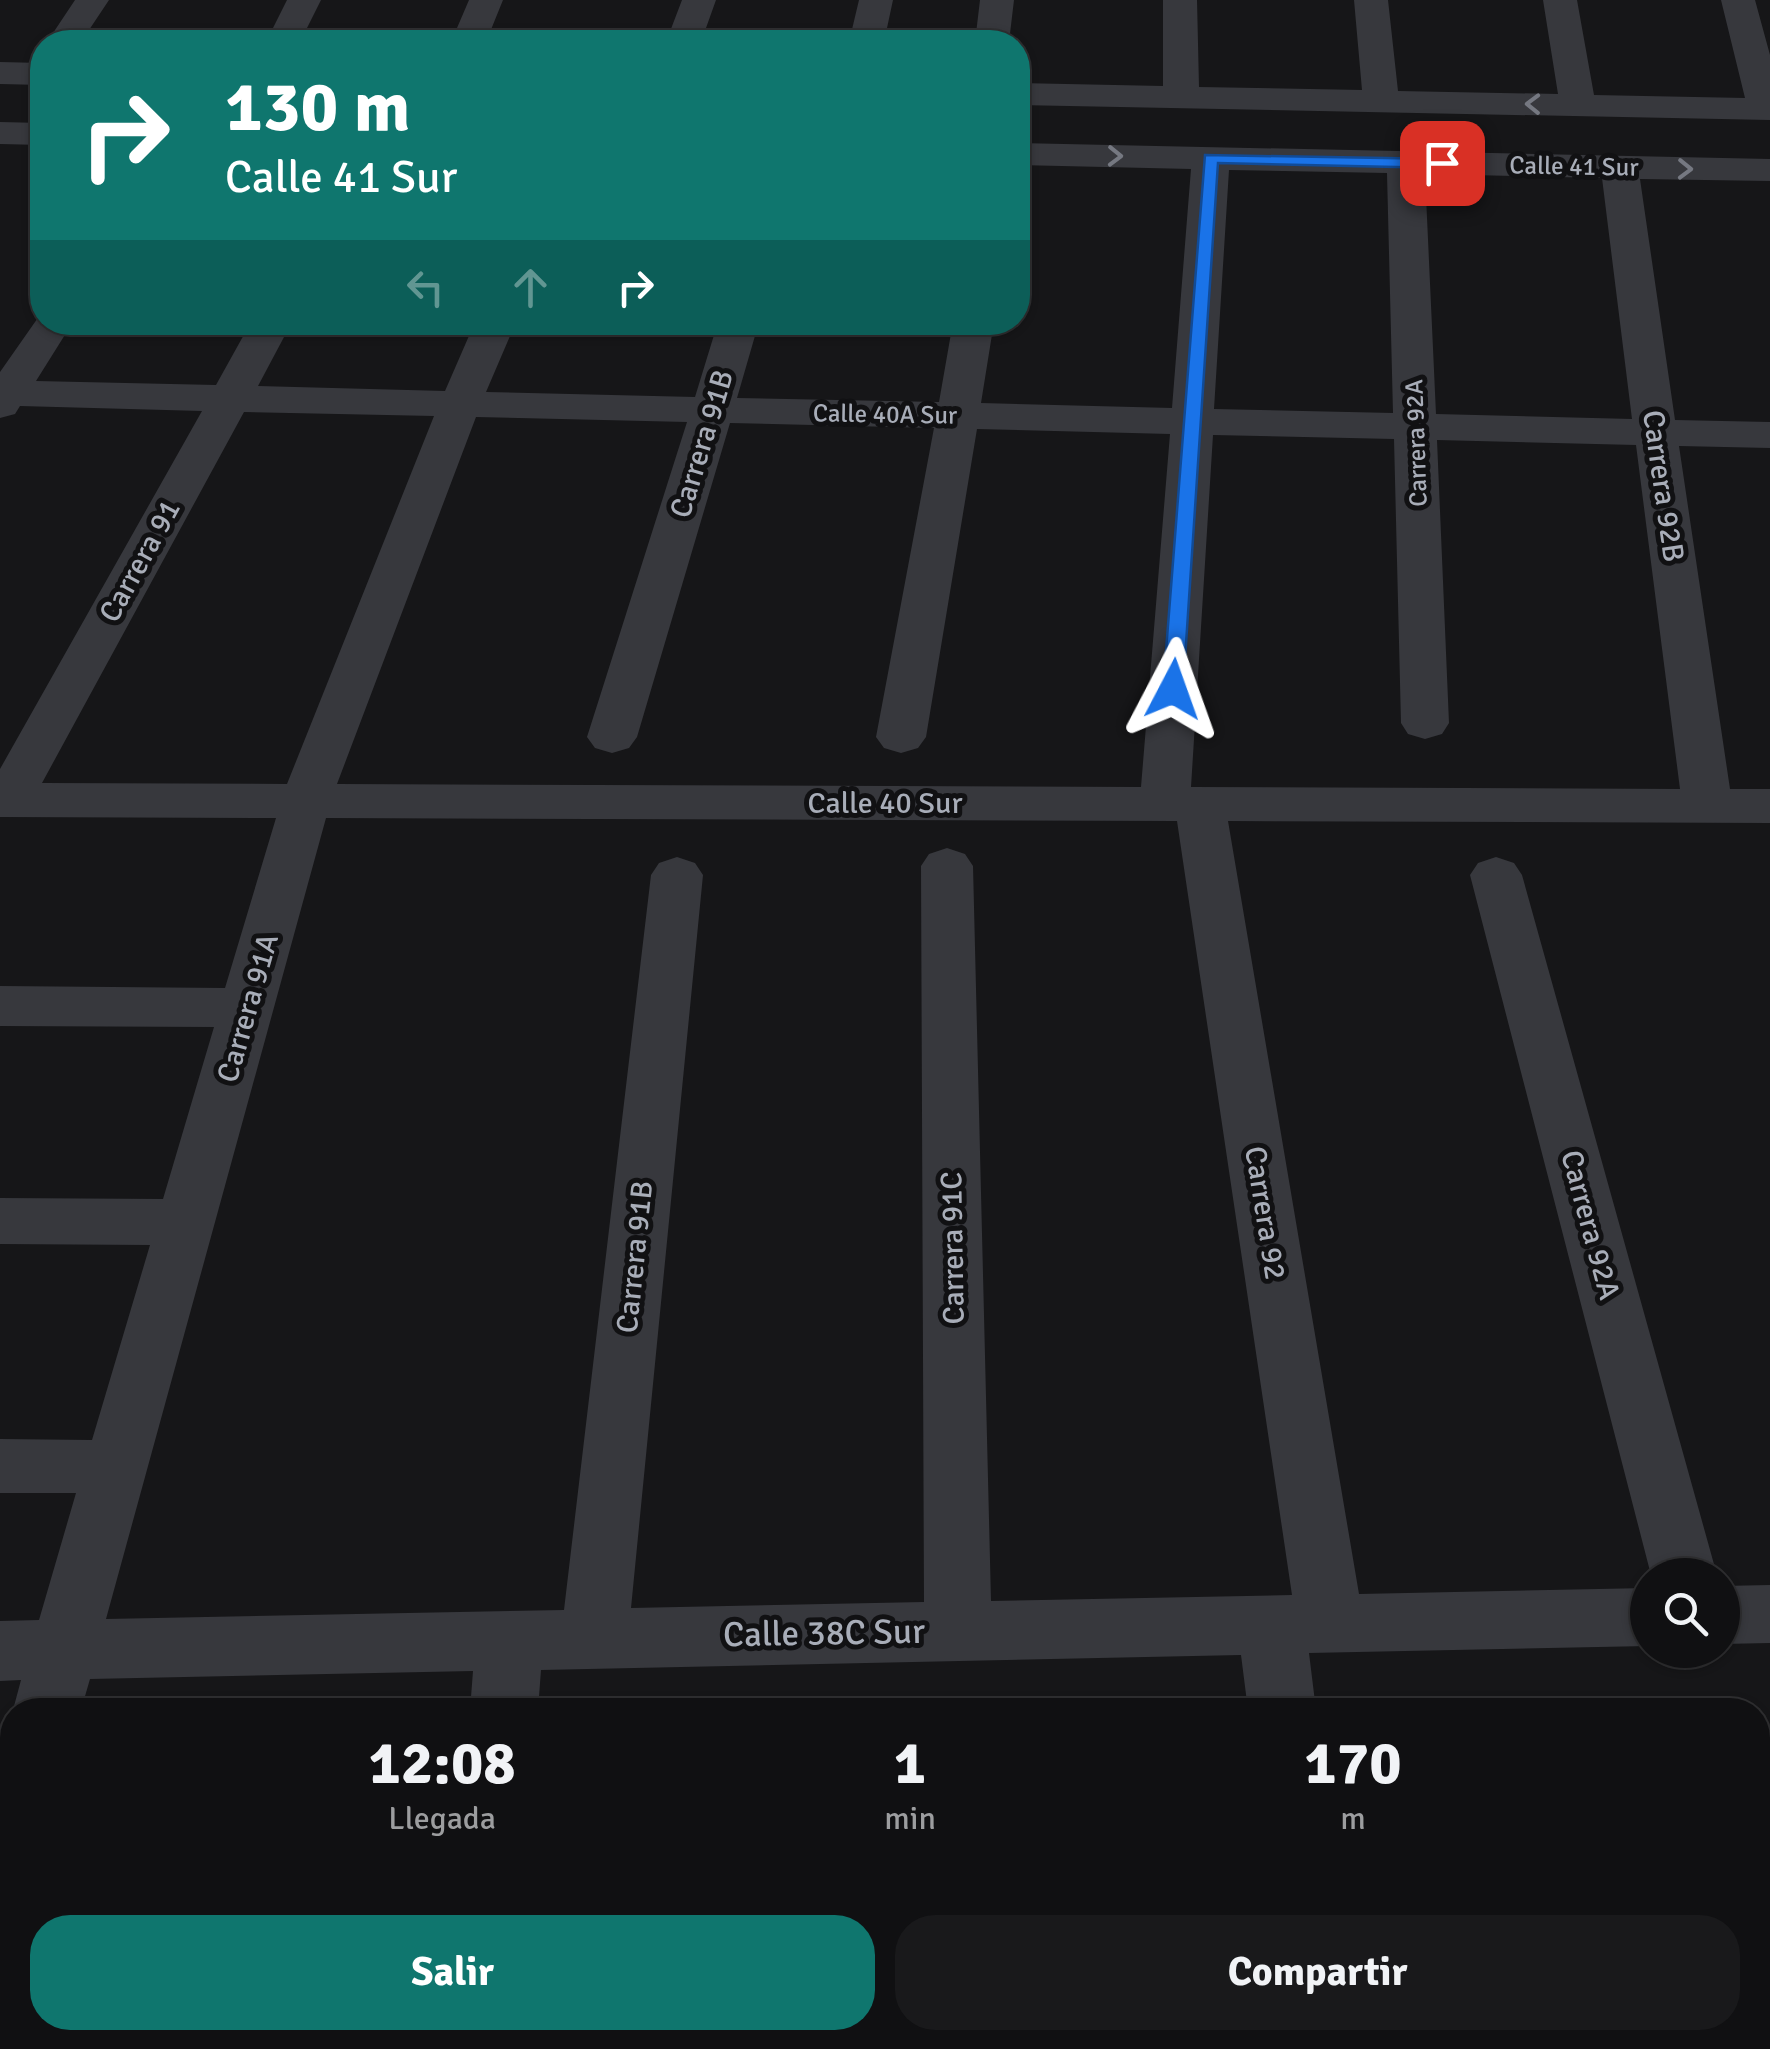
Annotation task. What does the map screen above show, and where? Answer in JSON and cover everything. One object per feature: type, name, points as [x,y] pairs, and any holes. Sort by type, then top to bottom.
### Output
[{"type":"street","points":[[72,30],[92,0]]},
{"type":"street","points":[[290,30],[304,0]]},
{"type":"street","points":[[475,30],[486,0]]},
{"type":"street","points":[[688,30],[698,0]]},
{"type":"street","points":[[870,30],[876,0]]},
{"type":"street","points":[[993,30],[997,0]]},
{"type":"street","points":[[1180,0],[1181,97]]},
{"type":"street","points":[[1371,0],[1381,101]]},
{"type":"street","points":[[1560,0],[1578,105]]},
{"type":"street","points":[[1030,94],[1768,109],[1738,0]]},
{"type":"street","points":[[0,74],[30,74]]},
{"type":"street","points":[[0,133],[30,134]]},
{"type":"street","name":"Calle 41 Sur","points":[[1030,154],[1770,170]]},
{"type":"street","name":"Carrera 92","points":[[1211,158],[1192,421],[1182,804],[1301,1624],[1285,1698]]},
{"type":"street","name":"Carrera 92A","points":[[1406,162],[1425,723]]},
{"type":"street","name":"Carrera 92B","points":[[1619,167],[1707,806]]},
{"type":"street","points":[[3,397],[44,335]]},
{"type":"street","name":"Carrera 91","points":[[4,800],[265,335]]},
{"type":"street","name":"Carrera 91A","points":[[37,1670],[117,1467],[306,800],[490,335]]},
{"type":"street","name":"Carrera 91B","points":[[612,737],[735,335]]},
{"type":"street","points":[[901,737],[972,335]]},
{"type":"street","name":"Calle 40A Sur","points":[[3,397],[230,398],[1770,435]]},
{"type":"street","name":"Calle 40 Sur","points":[[4,800],[1707,806],[1768,811]]},
{"type":"street","name":"Carrera 91C","points":[[947,866],[958,1630]]},
{"type":"street","name":"Carrera 91B","points":[[594,1639],[676,875]]},
{"type":"street","name":"Carrera 92A","points":[[1496,875],[1679,1558]]},
{"type":"street","points":[[0,1006],[248,1008]]},
{"type":"street","points":[[0,1222],[187,1222]]},
{"type":"street","points":[[0,1466],[117,1467]]},
{"type":"street","points":[[1740,1615],[1770,1614]]},
{"type":"street","name":"Calle 38C Sur","points":[[37,1670],[509,1641],[1630,1617]]},
{"type":"street","points":[[505,1698],[509,1641]]},
{"type":"route","points":[[1173,689],[1211,158],[1442,163]]}]
